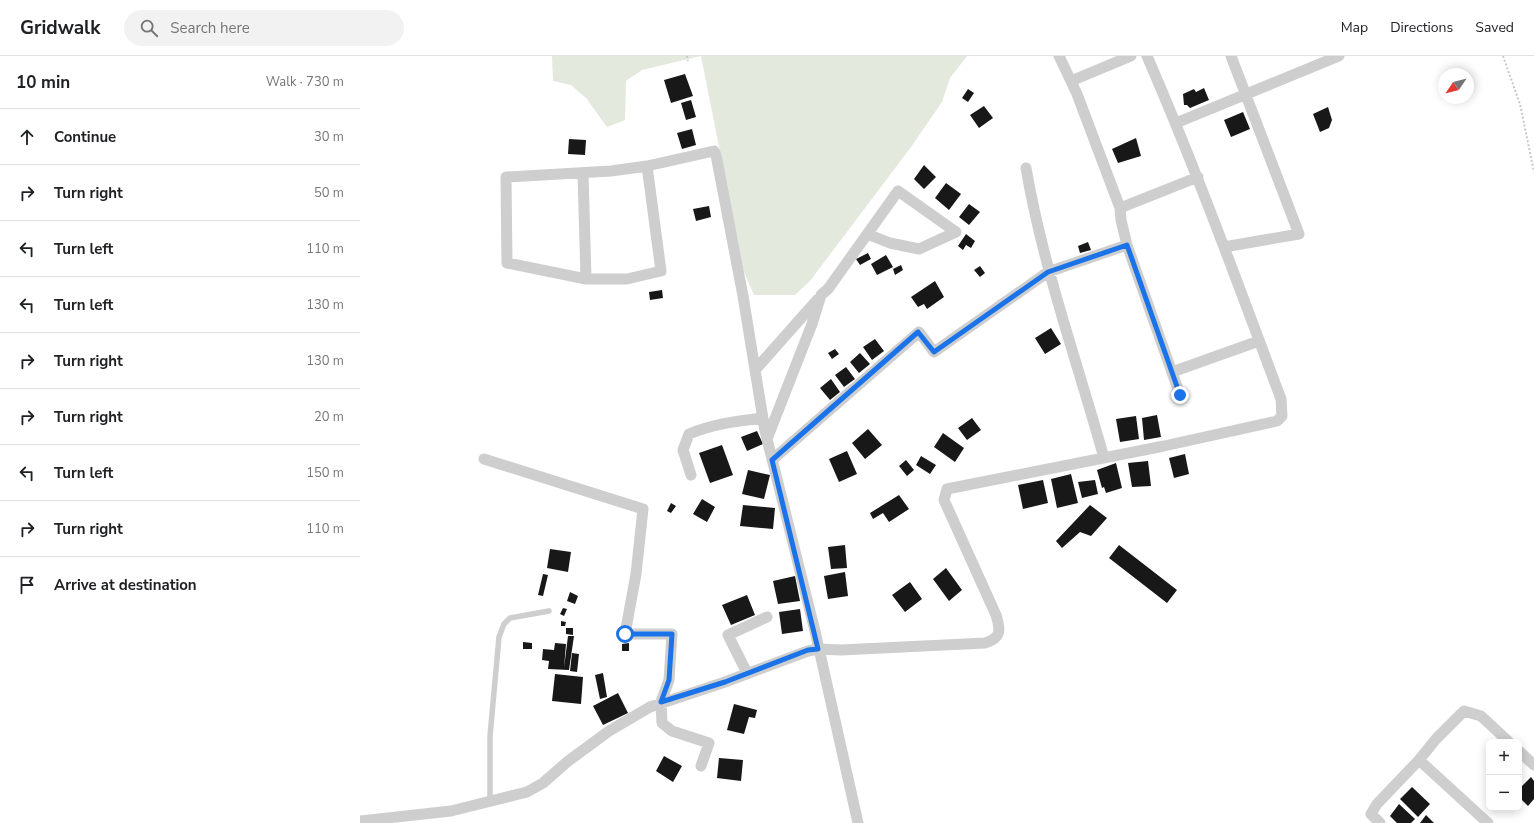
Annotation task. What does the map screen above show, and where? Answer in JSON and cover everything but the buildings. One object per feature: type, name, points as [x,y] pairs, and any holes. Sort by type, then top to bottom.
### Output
[{"type":"street","points":[[1059,56],[1071,81],[1120,208],[1121,220],[1127,245],[1180,395]]},
{"type":"street","points":[[1071,81],[1131,56]]},
{"type":"street","points":[[360,821],[450,811],[527,792],[543,783],[567,762],[609,731],[661,702],[747,673],[808,650],[841,650],[985,643],[995,640],[999,634],[1000,626],[944,500],[946,489],[1277,422],[1282,416],[1281,399],[1198,177],[1147,56]]},
{"type":"street","points":[[1224,246],[1299,234],[1247,95],[1230,56]]},
{"type":"street","points":[[1176,123],[1339,56]]},
{"type":"street","points":[[647,166],[661,271],[627,279],[586,279],[507,263],[506,177],[583,173],[647,166],[714,151],[743,296],[767,439],[818,649],[858,823]]},
{"type":"street","points":[[1026,168],[1035,218],[1048,272],[1104,458]]},
{"type":"street","points":[[583,173],[586,279]]},
{"type":"street","points":[[1120,208],[1143,197],[1198,177]]},
{"type":"street","points":[[755,370],[828,289],[867,234],[898,191],[956,232],[919,248],[890,243],[867,234]]},
{"type":"street","points":[[772,460],[918,332],[934,352],[1048,272],[1127,245]]},
{"type":"street","points":[[767,439],[812,324],[821,296]]},
{"type":"street","points":[[1172,372],[1260,341]]},
{"type":"street","points":[[691,475],[683,450],[689,434],[707,427],[733,421],[763,418]]},
{"type":"street","points":[[484,459],[644,509],[636,574],[625,634],[672,634],[669,680],[661,702],[662,724],[672,731],[709,743],[701,766]]},
{"type":"street","points":[[747,673],[728,635],[767,617]]},
{"type":"street","points":[[1380,823],[1371,814],[1377,804],[1419,760],[1436,739],[1464,711],[1481,716],[1506,739]]},
{"type":"street","points":[[1522,754],[1534,765]]},
{"type":"street","points":[[1419,760],[1488,823]]},
{"type":"lane","points":[[490,801],[490,736],[499,638],[504,624],[510,618],[549,611]]},
{"type":"path","points":[[687,56],[688,61]]},
{"type":"path","points":[[1502,56],[1520,104],[1534,172]]},
{"type":"shaded area","points":[[552,56],[701,56],[642,70],[626,81],[625,120],[607,127],[586,98],[571,85],[553,81]]},
{"type":"shaded area","points":[[701,56],[967,56],[950,78],[942,102],[911,147],[810,281],[795,295],[754,295],[744,272]]},
{"type":"route","points":[[625,634],[672,634],[669,680],[661,702],[725,682],[808,650],[818,649],[815,631],[772,460],[918,332],[934,352],[1048,272],[1127,245],[1180,395]]}]
